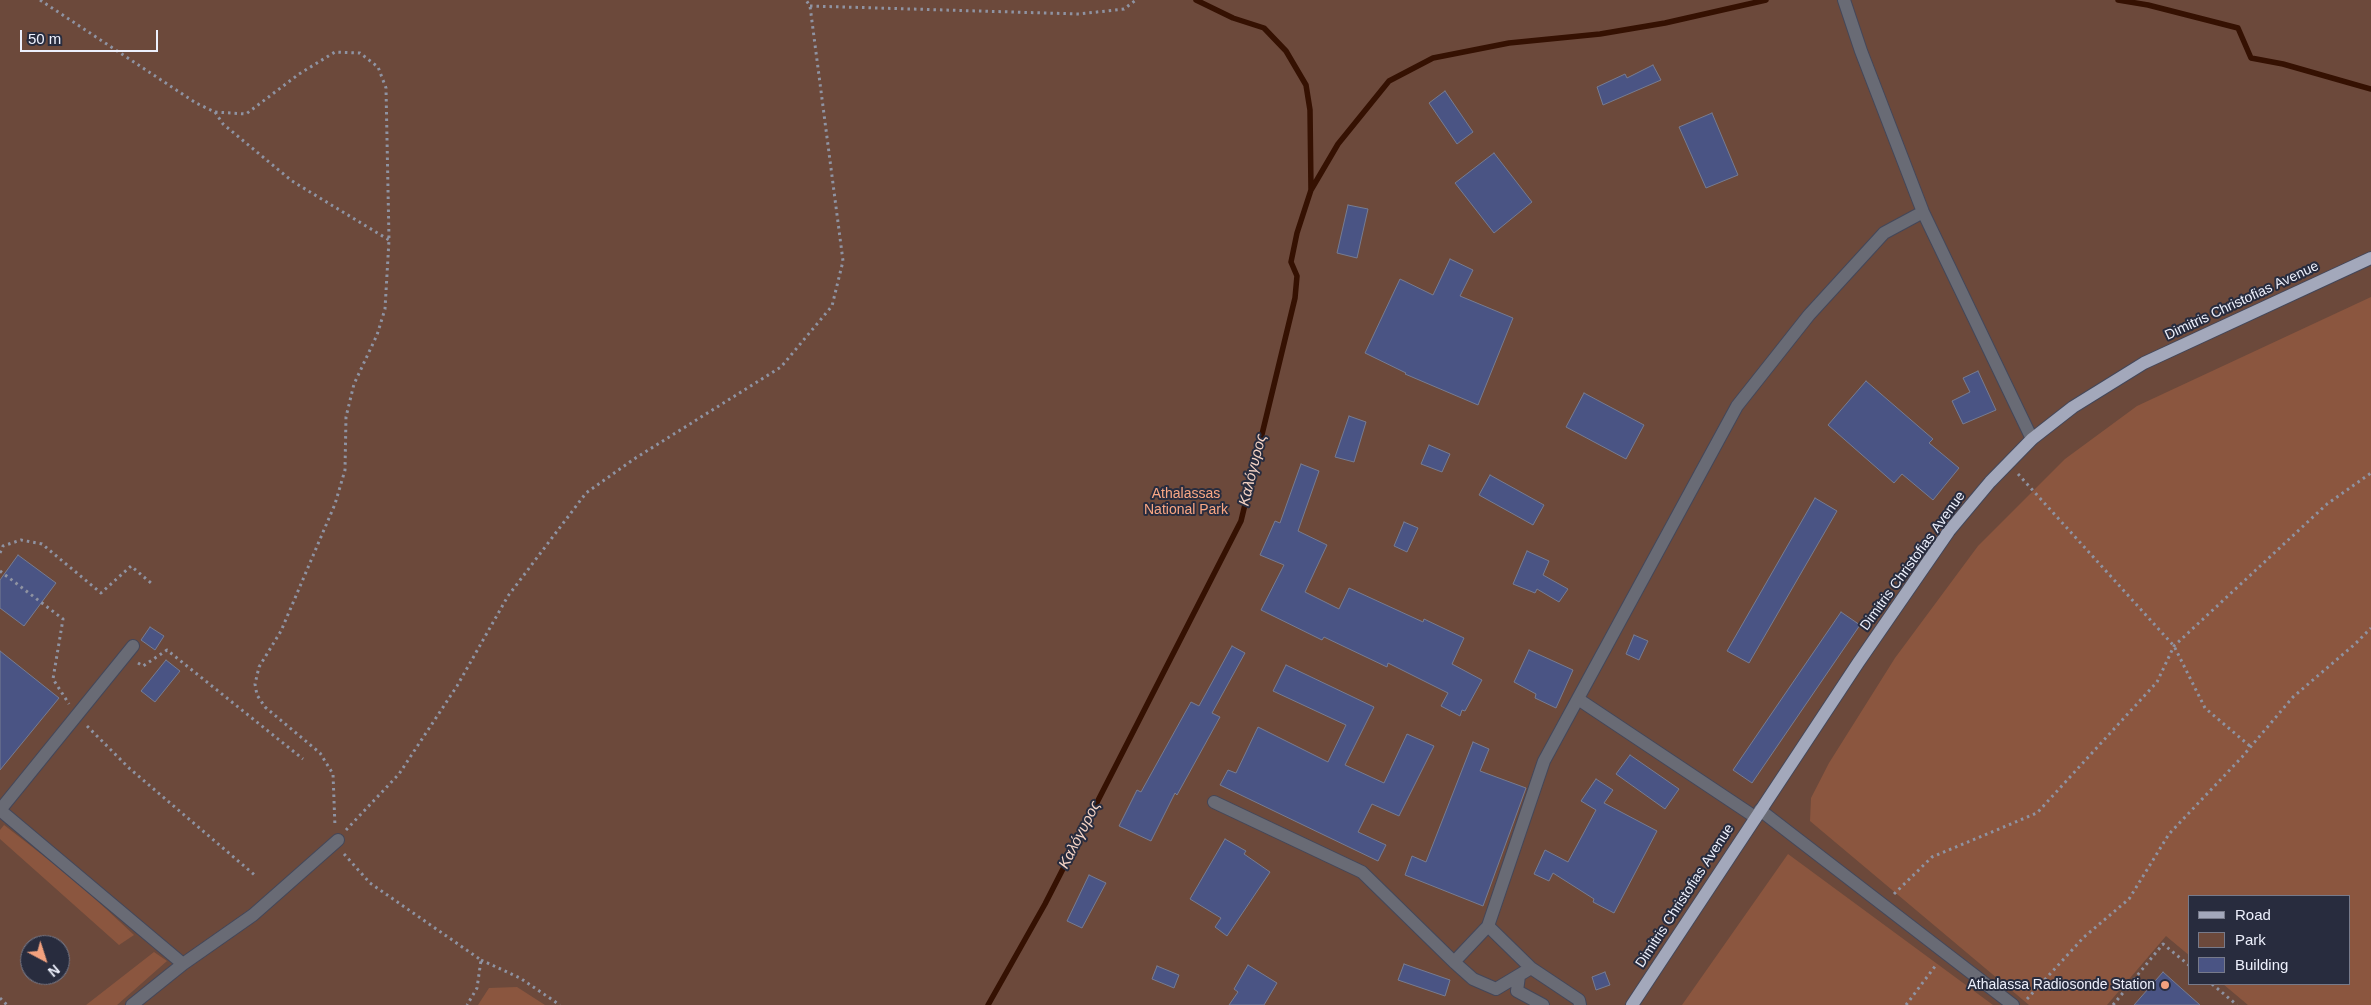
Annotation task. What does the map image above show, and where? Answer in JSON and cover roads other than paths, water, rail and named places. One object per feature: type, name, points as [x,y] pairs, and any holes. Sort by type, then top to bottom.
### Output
[{"type":"main road","name":"Dimitris Christofias Avenue","points":[[1632,1005],[1757,814],[1949,531],[2008,463],[2032,439],[2074,407],[2144,363],[2371,258]]},
{"type":"lane","points":[[1844,0],[1861,51],[1922,212],[2032,439]]},
{"type":"lane","points":[[1454,962],[1488,926],[1544,761],[1737,406],[1809,315],[1884,234],[1922,212]]},
{"type":"lane","points":[[133,646],[0,810],[184,964]]},
{"type":"lane","points":[[1578,699],[1757,814],[1883,905],[2013,1005]]},
{"type":"lane","points":[[1214,802],[1362,872],[1473,980],[1496,989],[1531,968]]},
{"type":"lane","points":[[132,1005],[184,964],[253,915],[338,840]]},
{"type":"lane","points":[[1488,926],[1531,968],[1579,1000],[1580,1005]]},
{"type":"lane","points":[[1519,976],[1517,991],[1543,1005]]},
{"type":"waterway","name":"Καλόγυρος","points":[[988,1005],[1045,904],[1241,521],[1295,298],[1297,276],[1291,262],[1297,233],[1311,190],[1310,110],[1306,85],[1286,51],[1264,28],[1233,18],[1196,0]]},
{"type":"waterway","points":[[1311,190],[1338,144],[1389,81],[1433,58],[1509,43],[1600,34],[1665,23],[1766,0]]},
{"type":"waterway","points":[[2118,0],[2148,5],[2238,28],[2251,58],[2283,64],[2371,89]]},
{"type":"place","name":"Athalassa Radiosonde Station","points":[[2165,985]]},
{"type":"park label","name":"Athalassas National Park","points":[[1186,502]]}]
